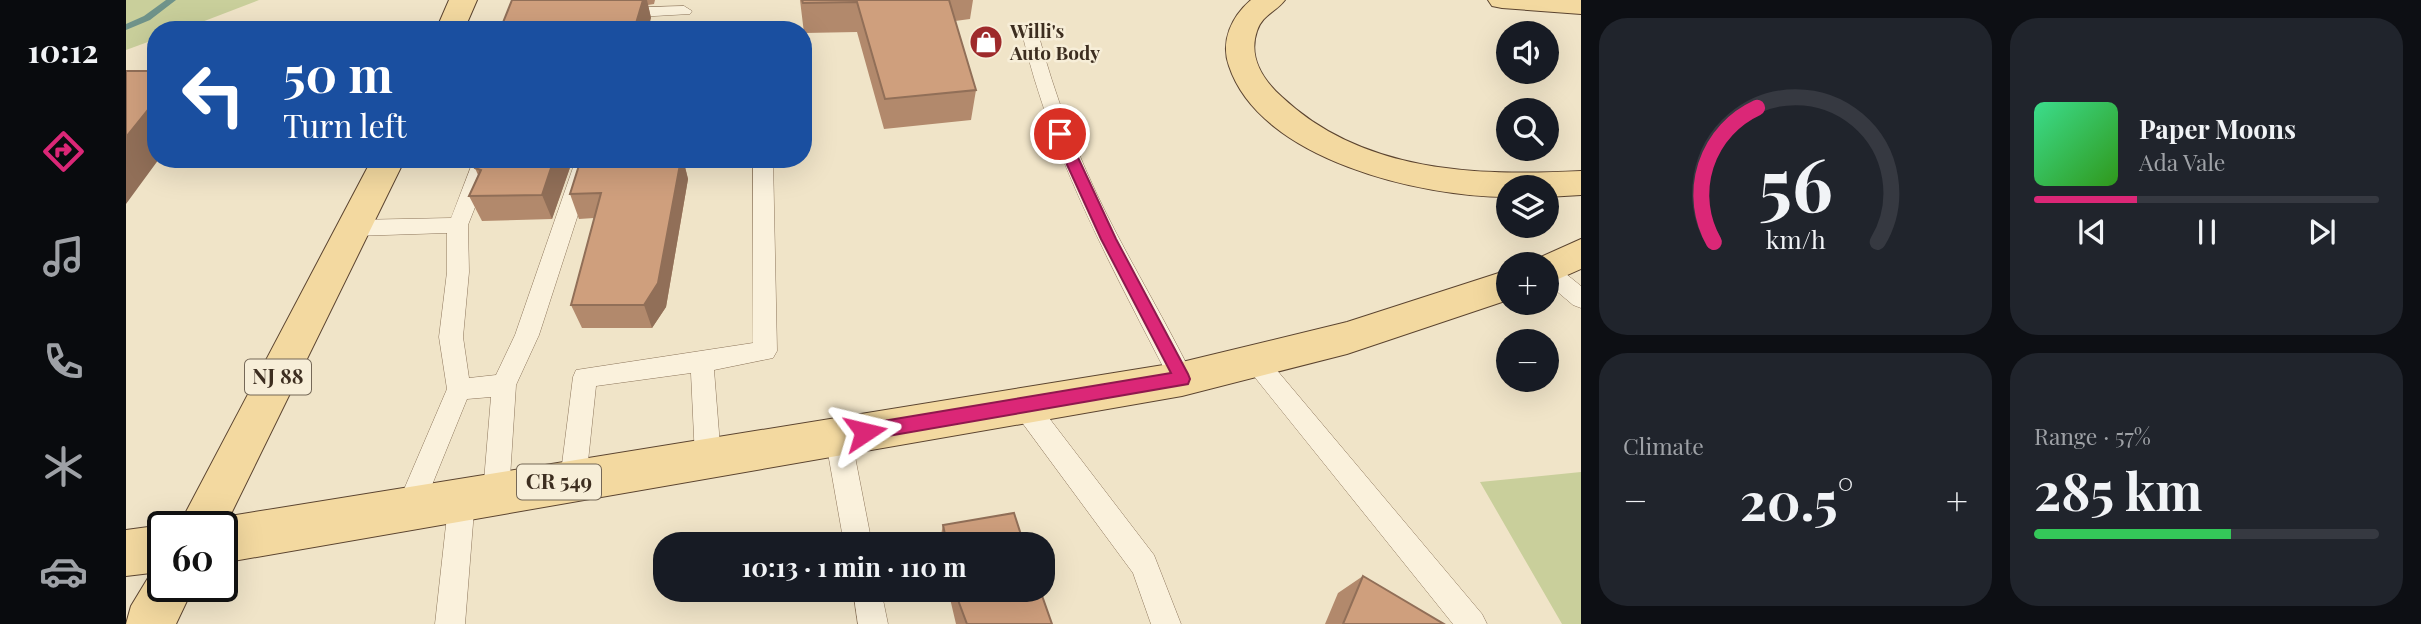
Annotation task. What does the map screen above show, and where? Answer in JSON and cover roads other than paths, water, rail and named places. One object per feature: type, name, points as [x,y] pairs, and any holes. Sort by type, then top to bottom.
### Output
[{"type":"main road","points":[[454,21],[463,0]]},
{"type":"main road","points":[[1271,0],[1245,23],[1240,49],[1245,71],[1259,94],[1291,122],[1328,148],[1387,169],[1448,181],[1581,183]]},
{"type":"main road","points":[[1502,0],[1581,6]]},
{"type":"main road","name":"NJ 88","points":[[209,511],[384,168]]},
{"type":"main road","points":[[1559,265],[1581,253]]},
{"type":"main road","name":"CR 549","points":[[238,537],[1182,379],[1257,363],[1418,318],[1496,289]]},
{"type":"main road","points":[[126,553],[147,550]]},
{"type":"main road","points":[[149,624],[161,602]]},
{"type":"lane","points":[[605,14],[685,6]]},
{"type":"lane","points":[[1030,33],[1040,78],[1067,153],[1182,379]]},
{"type":"lane","points":[[409,508],[459,388],[451,337],[458,272],[458,225],[480,168]]},
{"type":"lane","points":[[450,624],[504,385],[527,335],[583,168]]},
{"type":"lane","points":[[573,480],[585,376],[702,362],[765,351],[763,168]]},
{"type":"lane","points":[[354,228],[458,225]]},
{"type":"lane","points":[[1559,281],[1581,299]]},
{"type":"lane","points":[[702,362],[708,457]]},
{"type":"lane","points":[[1257,363],[1472,624]]},
{"type":"lane","points":[[459,388],[504,385]]},
{"type":"lane","points":[[1024,405],[1144,565],[1166,624]]},
{"type":"lane","points":[[838,436],[856,532]]},
{"type":"lane","points":[[869,602],[873,624]]},
{"type":"waterway","points":[[126,27],[147,18],[172,0]]},
{"type":"place","name":"Willi's Auto Body","points":[[986,42]]}]
